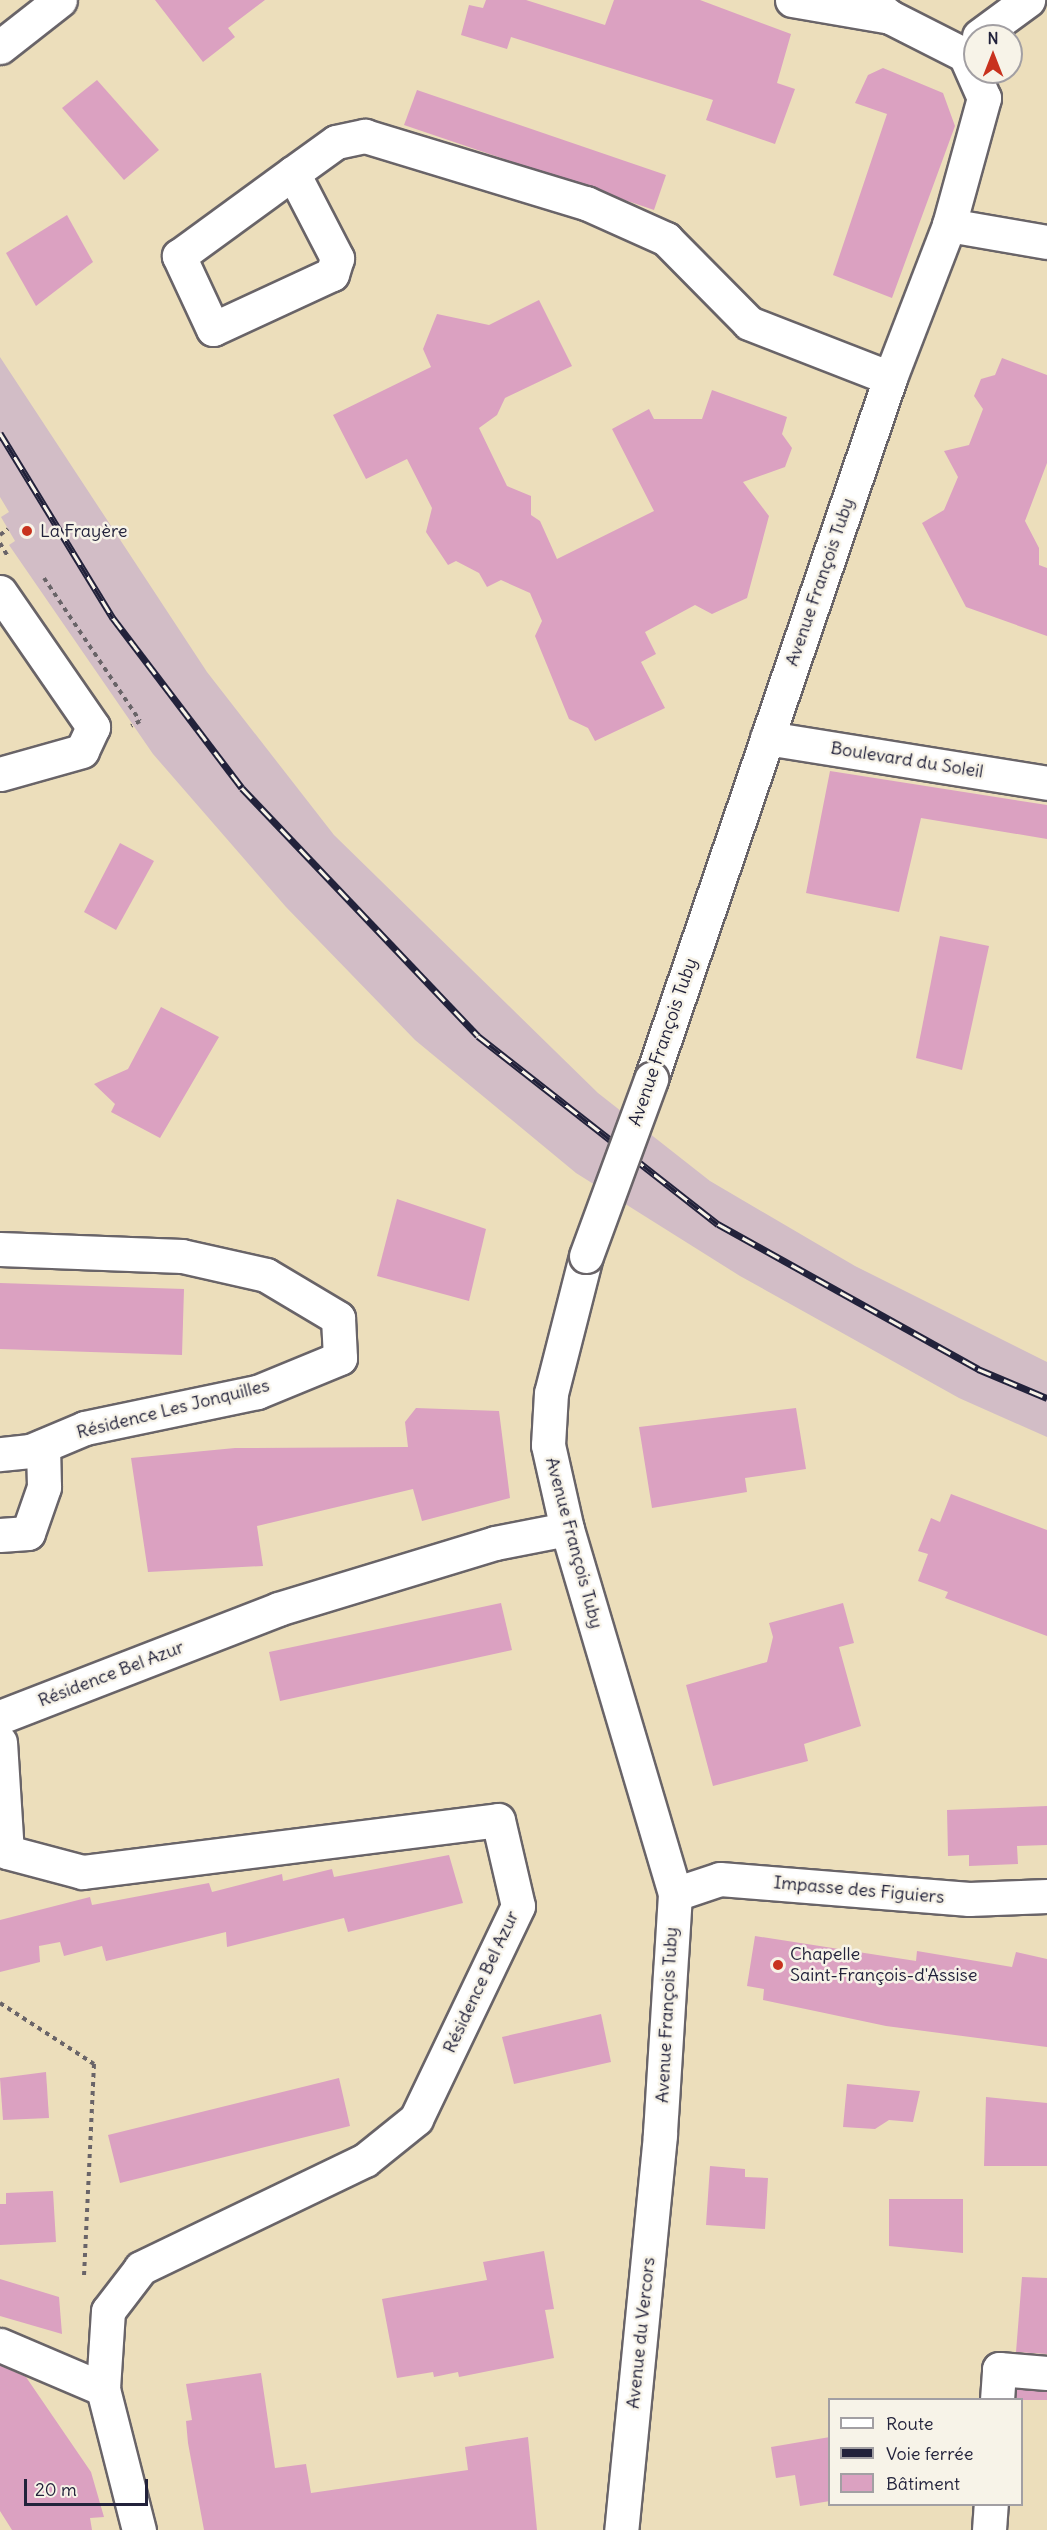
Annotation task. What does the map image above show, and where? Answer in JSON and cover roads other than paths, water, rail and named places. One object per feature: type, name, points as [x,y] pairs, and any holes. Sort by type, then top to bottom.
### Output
[{"type":"street","points":[[0,47],[60,0]]},
{"type":"street","points":[[792,0],[879,9],[963,40]]},
{"type":"street","points":[[998,24],[1028,0]]},
{"type":"street","name":"Avenue François Tuby","points":[[660,2135],[675,1894],[567,1529],[548,1445],[551,1394],[586,1256],[651,1079],[890,378],[949,225],[984,98],[981,84]]},
{"type":"street","points":[[293,173],[337,258],[332,274],[213,329],[179,256],[293,173],[336,142],[365,136],[586,203],[666,239],[749,323],[890,378]]},
{"type":"street","points":[[949,225],[1047,242]]},
{"type":"street","points":[[0,592],[93,727],[82,751],[0,774]]},
{"type":"street","name":"Boulevard du Soleil","points":[[767,738],[1047,783]]},
{"type":"street","name":"Résidence Les Jonquilles","points":[[0,1250],[182,1256],[266,1275],[338,1318],[340,1358],[257,1392],[85,1428],[43,1446],[0,1454]]},
{"type":"street","points":[[0,1535],[28,1533],[44,1487],[43,1446]]},
{"type":"street","name":"Résidence Bel Azur","points":[[0,1717],[278,1610],[495,1543],[567,1529]]},
{"type":"street","name":"Résidence Bel Azur","points":[[0,1742],[4,1853],[82,1872],[498,1820],[518,1906],[416,2119],[365,2160],[141,2268],[108,2311],[103,2389]]},
{"type":"street","name":"Impasse des Figuiers","points":[[675,1894],[720,1879],[969,1899],[1047,1896]]},
{"type":"street","name":"Avenue du Vercors","points":[[621,2530],[660,2135]]},
{"type":"street","points":[[0,2345],[103,2389],[138,2530]]},
{"type":"street","points":[[997,2398],[999,2369],[1047,2373]]},
{"type":"street","points":[[989,2530],[991,2506]]},
{"type":"railway","points":[[0,433],[113,618],[242,788],[478,1036],[718,1224],[978,1369],[1047,1398]]},
{"type":"place","name":"La Frayère","points":[[27,531]]},
{"type":"place","name":"Chapelle Saint-François-d'Assise","points":[[778,1965]]}]
